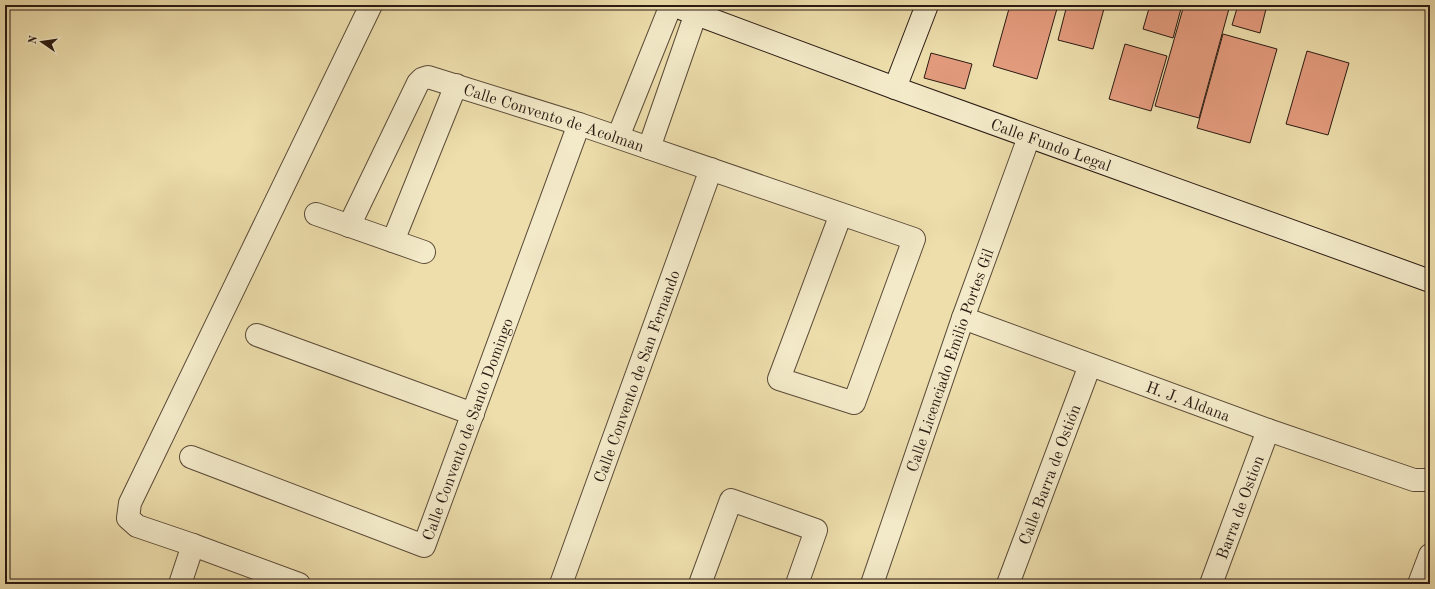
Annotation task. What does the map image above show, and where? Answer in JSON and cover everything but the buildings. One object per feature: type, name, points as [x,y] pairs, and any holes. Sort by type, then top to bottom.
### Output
[{"type":"street","points":[[299,584],[137,526],[128,518],[130,503],[371,5]]},
{"type":"street","points":[[618,137],[672,5]]},
{"type":"street","name":"Calle Fundo Legal","points":[[672,5],[895,88],[1430,281]]},
{"type":"street","points":[[895,88],[927,5]]},
{"type":"street","points":[[649,148],[696,13]]},
{"type":"street","name":"Calle Convento de Acolman","points":[[349,226],[418,83],[422,79],[428,77],[580,124],[914,239],[854,403],[779,380],[841,214]]},
{"type":"street","points":[[394,241],[456,85]]},
{"type":"street","name":"Calle Convento de Santo Domingo","points":[[191,457],[424,546],[580,124]]},
{"type":"street","name":"Calle Licenciado Emilio Portes Gil","points":[[872,584],[963,318],[1030,137]]},
{"type":"street","name":"Calle Convento de San Fernando","points":[[561,584],[711,169]]},
{"type":"street","points":[[316,214],[424,252]]},
{"type":"street","name":"H. J. Aldana","points":[[963,318],[1268,430],[1422,480],[1430,496]]},
{"type":"street","points":[[257,335],[473,414]]},
{"type":"street","name":"Calle Barra de Ostión","points":[[1008,584],[1090,365]]},
{"type":"street","name":"Barra de Ostion","points":[[1210,584],[1268,430]]},
{"type":"street","points":[[700,584],[731,500],[816,530],[797,584]]},
{"type":"street","points":[[180,584],[193,545]]},
{"type":"street","points":[[1419,584],[1430,555]]}]
